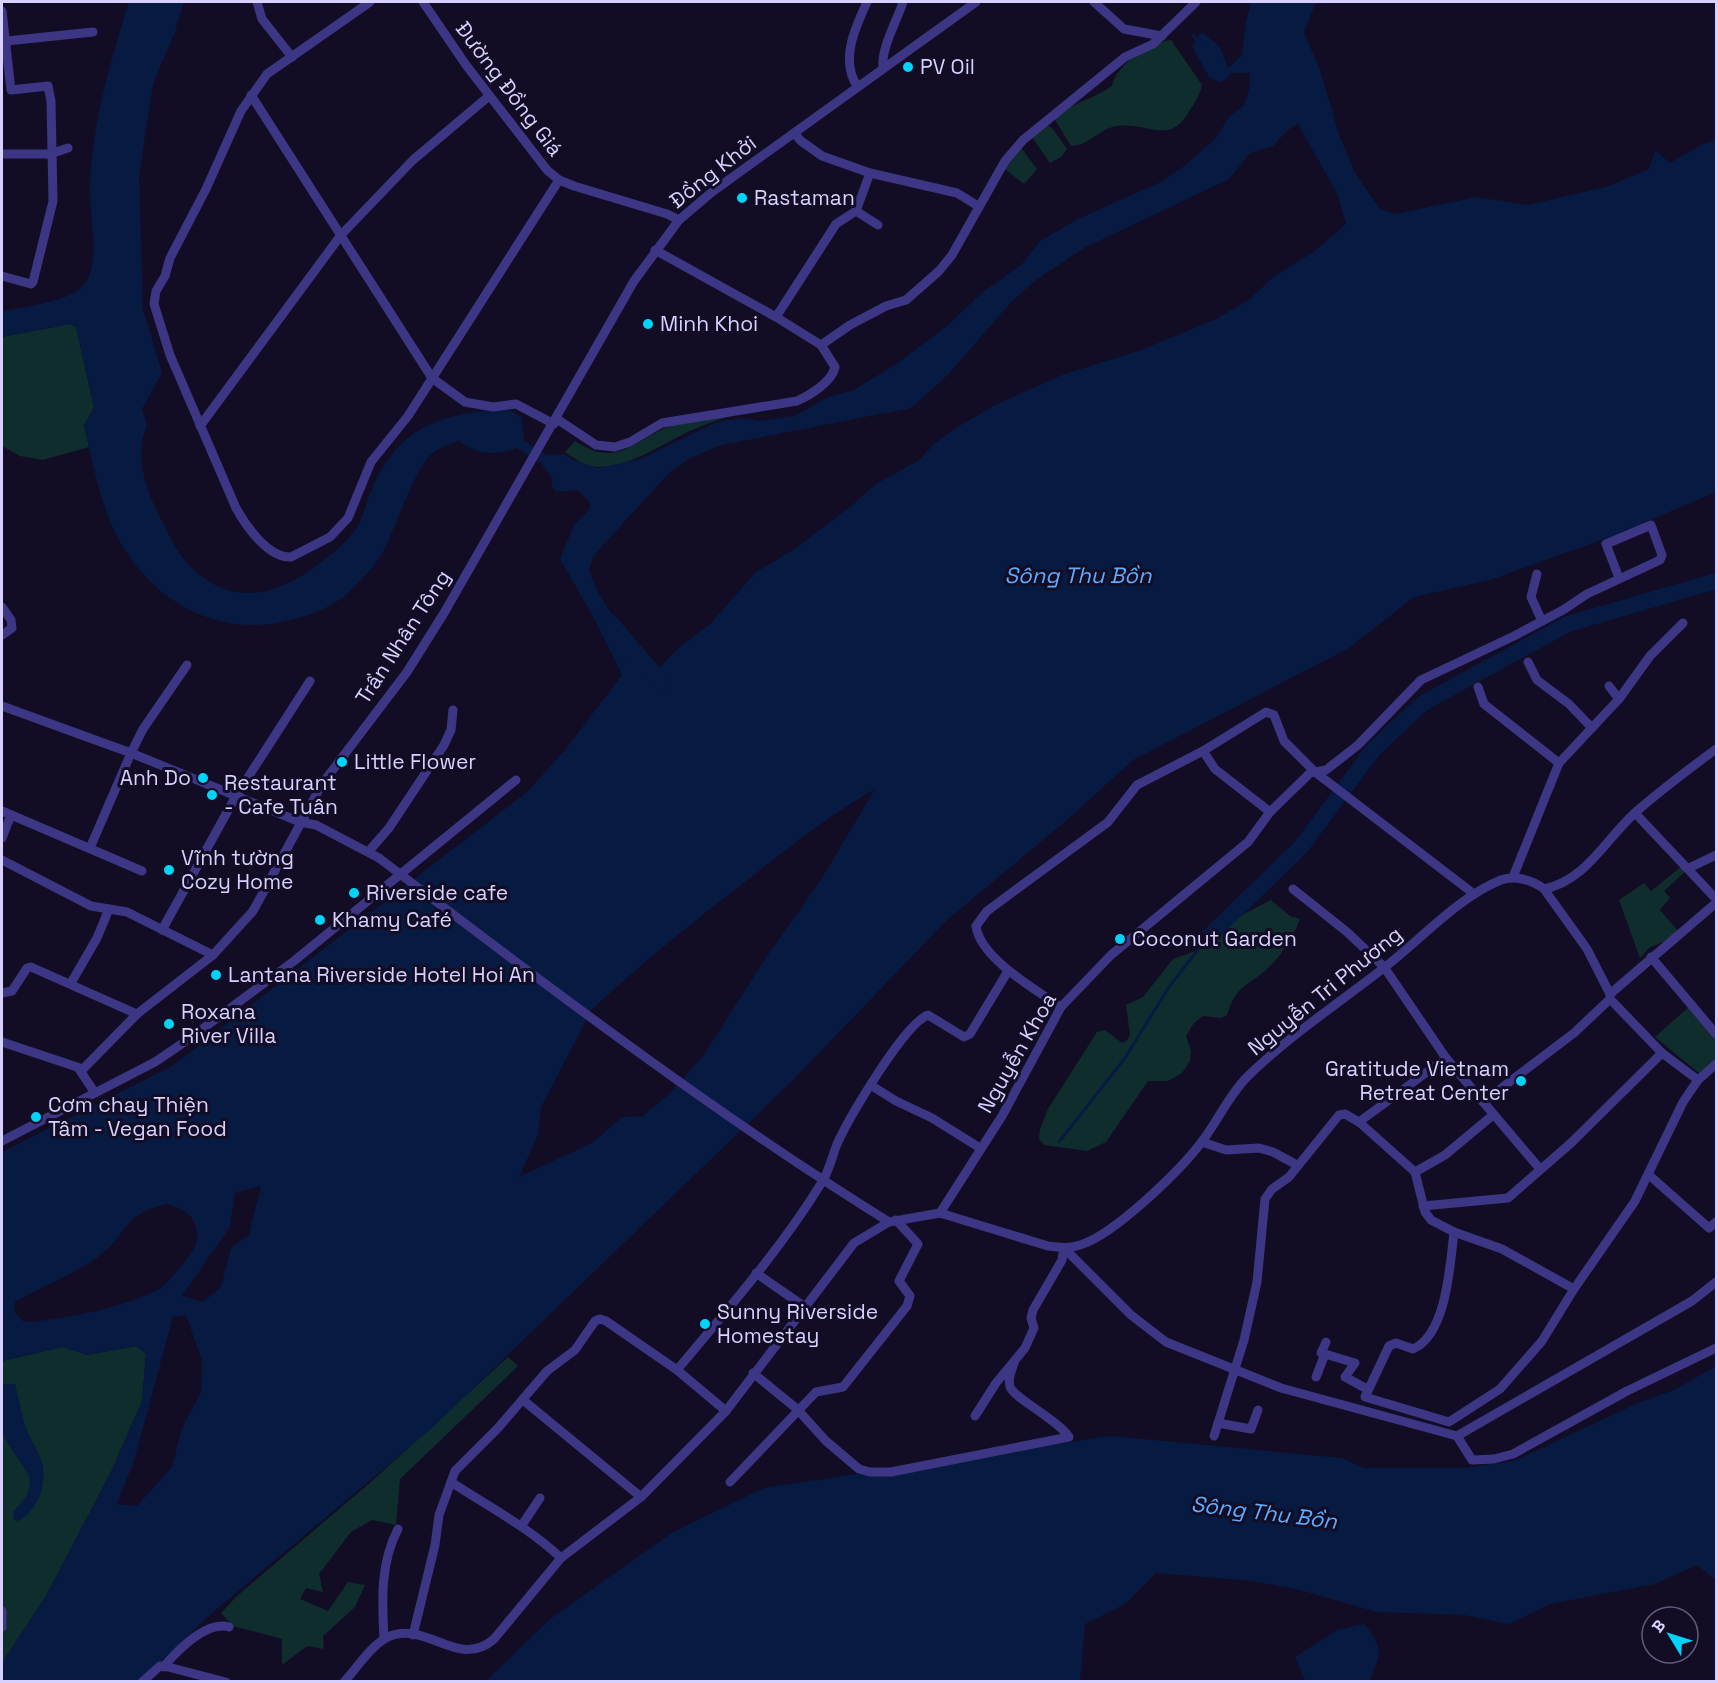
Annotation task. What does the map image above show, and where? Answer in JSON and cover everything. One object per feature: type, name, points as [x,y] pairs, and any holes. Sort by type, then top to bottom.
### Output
[{"type":"street","points":[[257,2],[262,19],[292,57]]},
{"type":"street","points":[[370,2],[267,74],[251,95],[156,291],[154,304],[170,355],[200,426],[245,525],[272,550],[285,557],[291,557],[330,537],[348,518],[371,462],[396,434],[559,180]]},
{"type":"street","name":"Đường Đồng Giá","points":[[423,2],[489,96],[547,170],[559,180],[667,213],[679,220]]},
{"type":"street","points":[[857,86],[850,76],[848,62],[852,43],[867,2]]},
{"type":"street","points":[[883,67],[882,54],[903,2]]},
{"type":"street","name":"Đồng Khởi","points":[[545,438],[619,305],[655,250],[679,220],[711,192],[976,2]]},
{"type":"street","points":[[1094,2],[1124,29],[1162,36]]},
{"type":"street","points":[[821,345],[850,325],[886,306],[906,300],[939,271],[952,255],[1005,161],[1041,124],[1125,57],[1144,49],[1162,36],[1196,2]]},
{"type":"street","points":[[2,11],[11,90],[48,86],[51,101],[49,153],[53,201],[33,282],[31,284],[2,276]]},
{"type":"street","points":[[7,41],[93,32]]},
{"type":"street","points":[[251,95],[432,378],[465,402],[493,407],[516,404],[596,445],[615,447],[662,423],[796,401],[808,396],[834,374],[835,367],[821,345],[776,317],[655,250]]},
{"type":"street","points":[[200,426],[341,235],[412,160],[489,96]]},
{"type":"street","points":[[794,133],[822,156],[870,173],[957,193],[978,206]]},
{"type":"street","points":[[2,154],[49,153],[68,148]]},
{"type":"street","points":[[776,317],[836,224],[856,211],[870,173]]},
{"type":"street","points":[[856,211],[878,225]]},
{"type":"street","name":"Trần Nhân Tông","points":[[79,1069],[87,1066],[137,1014],[213,955],[253,911],[322,784],[426,641],[545,438]]},
{"type":"street","name":"Nguyễn Khoa","points":[[940,1213],[1002,1116],[1061,1007],[1111,955],[1248,842],[1270,812],[1305,777],[1326,770],[1358,745],[1421,680],[1542,621],[1574,601],[1619,578],[1660,560],[1662,555],[1651,525],[1606,544],[1619,578]]},
{"type":"street","points":[[1537,574],[1531,597],[1542,621]]},
{"type":"street","points":[[2,607],[13,624],[12,628],[2,635]]},
{"type":"street","points":[[1683,623],[1650,656],[1619,699],[1559,763],[1513,877],[1536,883],[1544,889],[1587,949],[1610,997],[1662,1053],[1698,1080]]},
{"type":"street","points":[[1528,662],[1537,680],[1569,704],[1592,728]]},
{"type":"street","points":[[90,848],[143,729],[187,665]]},
{"type":"street","points":[[162,930],[237,796],[310,681]]},
{"type":"street","points":[[1609,686],[1619,699]]},
{"type":"street","points":[[1478,687],[1484,704],[1559,763]]},
{"type":"street","points":[[2,706],[132,753],[300,822],[316,825],[369,852],[588,1017],[823,1181],[893,1221],[918,1243],[899,1281],[910,1296],[909,1303],[843,1387],[819,1390],[797,1409],[756,1458],[730,1482]]},
{"type":"street","points":[[369,852],[389,828],[444,745],[451,730],[453,710]]},
{"type":"street","points":[[1061,1007],[1008,971],[981,941],[976,932],[976,926],[987,911],[1108,822],[1137,785],[1203,750],[1256,717],[1269,712],[1278,721],[1278,731],[1284,741],[1315,772],[1474,894]]},
{"type":"street","points":[[1544,889],[1560,886],[1576,876],[1635,813],[1686,770],[1716,749]]},
{"type":"street","points":[[1203,750],[1215,769],[1270,812]]},
{"type":"street","points":[[2,1141],[163,1056],[287,966],[516,780]]},
{"type":"street","points":[[2,838],[6,813],[142,871]]},
{"type":"street","points":[[1483,1102],[1574,1033],[1652,957],[1716,901],[1689,868],[1635,813]]},
{"type":"street","points":[[1689,868],[1716,855]]},
{"type":"street","points":[[2,860],[91,906],[127,912],[213,955]]},
{"type":"street","name":"Nguyễn Tri Phương","points":[[1064,1248],[1080,1245],[1095,1238],[1165,1182],[1202,1142],[1245,1079],[1289,1037],[1384,968],[1474,894],[1513,877]]},
{"type":"street","points":[[1293,889],[1347,932],[1384,968],[1446,1058],[1540,1169]]},
{"type":"street","points":[[71,983],[97,938],[109,909]]},
{"type":"street","points":[[1652,957],[1716,1034]]},
{"type":"street","points":[[2,993],[12,991],[17,987],[29,966],[137,1014]]},
{"type":"street","points":[[677,1370],[756,1273],[823,1181],[838,1144],[891,1055],[925,1016],[934,1016],[964,1037],[970,1034],[1008,971]]},
{"type":"street","points":[[2,1042],[79,1069],[95,1093]]},
{"type":"street","points":[[1423,1206],[1508,1198],[1571,1143],[1662,1053]]},
{"type":"street","points":[[1359,1122],[1446,1058]]},
{"type":"street","points":[[1454,1232],[1445,1303],[1440,1313],[1421,1345],[1413,1348],[1396,1343],[1389,1347],[1366,1389],[1365,1397],[1449,1422],[1500,1389],[1542,1341],[1649,1175],[1683,1102],[1698,1080],[1716,1064]]},
{"type":"street","points":[[872,1086],[896,1101],[932,1118],[980,1148]]},
{"type":"street","points":[[1214,1436],[1244,1340],[1257,1282],[1265,1199],[1272,1189],[1289,1177],[1340,1115],[1345,1114],[1359,1122],[1415,1172],[1423,1206],[1431,1220],[1454,1232],[1502,1249],[1574,1289]]},
{"type":"street","points":[[1415,1172],[1445,1155],[1493,1115]]},
{"type":"street","points":[[1202,1142],[1227,1150],[1259,1148],[1273,1152],[1297,1166]]},
{"type":"street","points":[[1649,1175],[1708,1228],[1716,1222]]},
{"type":"street","points":[[344,1682],[384,1639],[394,1635],[417,1633],[463,1651],[484,1647],[494,1639],[561,1558],[641,1497],[726,1411],[855,1243],[893,1221],[940,1213],[1064,1248],[1131,1316],[1166,1342],[1281,1388],[1457,1436],[1472,1460],[1494,1459],[1513,1454],[1627,1391],[1716,1348]]},
{"type":"street","points":[[975,1416],[996,1383],[1014,1363],[1034,1328],[1031,1318],[1033,1310],[1062,1260],[1064,1248]]},
{"type":"street","points":[[756,1273],[805,1307]]},
{"type":"street","points":[[1457,1436],[1692,1301],[1716,1281]]},
{"type":"street","points":[[413,1635],[435,1545],[439,1515],[458,1467],[523,1400],[547,1371],[575,1350],[586,1332],[600,1318],[677,1370],[726,1411]]},
{"type":"street","points":[[1326,1342],[1321,1353],[1355,1363],[1345,1377],[1366,1389]]},
{"type":"street","points":[[1316,1377],[1325,1354]]},
{"type":"street","points":[[753,1373],[797,1409],[825,1441],[859,1469],[870,1472],[909,1470],[1069,1437],[1060,1426],[1014,1394],[1010,1385],[1014,1363]]},
{"type":"street","points":[[523,1400],[641,1497]]},
{"type":"street","points":[[1218,1423],[1251,1429],[1258,1410]]},
{"type":"street","points":[[451,1482],[490,1508],[522,1525],[561,1558]]},
{"type":"street","points":[[522,1525],[540,1498]]},
{"type":"street","points":[[384,1639],[383,1577],[388,1548],[398,1529]]},
{"type":"street","points":[[2,1611],[2,1627]]},
{"type":"street","points":[[165,1666],[174,1654],[209,1629],[221,1624],[229,1627]]},
{"type":"street","points":[[142,1682],[160,1665],[226,1682]]},
{"type":"green space","points":[[1171,40],[1202,85],[1182,121],[1174,128],[1166,130],[1129,126],[1111,127],[1083,144],[1071,146],[1054,118],[1068,108],[1112,86],[1120,70],[1144,50]]},
{"type":"green space","points":[[1047,125],[1052,128],[1067,149],[1061,157],[1050,163],[1032,137]]},
{"type":"green space","points":[[1017,149],[1022,149],[1037,169],[1024,184],[1005,169]]},
{"type":"green space","points":[[70,324],[76,327],[94,408],[84,425],[89,447],[43,460],[20,456],[2,446],[2,337]]},
{"type":"green space","points":[[730,416],[690,431],[620,464],[590,466],[565,452],[575,441],[591,450],[606,453],[618,452],[683,422]]},
{"type":"green space","points":[[1682,866],[1689,868],[1664,891],[1670,898],[1660,910],[1677,930],[1674,938],[1650,947],[1640,958],[1619,900],[1644,883],[1651,891]]},
{"type":"green space","points":[[1271,900],[1290,916],[1300,919],[1294,932],[1274,962],[1239,991],[1227,1015],[1221,1018],[1203,1016],[1194,1023],[1186,1036],[1191,1051],[1190,1061],[1182,1073],[1168,1081],[1148,1081],[1106,1142],[1087,1151],[1044,1145],[1039,1139],[1040,1129],[1048,1109],[1097,1032],[1105,1030],[1122,1043],[1127,1041],[1130,1035],[1126,1005],[1143,997],[1173,959],[1206,947],[1236,918]]},
{"type":"green space","points":[[1690,1006],[1716,1035],[1716,1061],[1699,1073],[1655,1037]]},
{"type":"green space","points":[[136,1346],[146,1354],[142,1401],[111,1472],[46,1596],[2,1663],[2,1361],[63,1347],[87,1355]]},
{"type":"green space","points":[[508,1357],[518,1366],[400,1479],[396,1525],[372,1520],[351,1532],[319,1574],[323,1592],[306,1588],[300,1599],[328,1611],[348,1582],[365,1585],[355,1607],[323,1636],[324,1649],[307,1646],[282,1665],[282,1639],[233,1626],[221,1613],[237,1596],[372,1481]]},
{"type":"water","name":"Sông Thu Bồn","points":[[129,2],[184,2],[175,32],[153,84],[139,177],[143,309],[162,373],[142,409],[147,426],[141,447],[141,459],[145,481],[153,503],[179,552],[202,577],[216,586],[232,591],[263,592],[279,587],[316,566],[335,551],[359,524],[378,475],[388,459],[415,432],[440,420],[479,411],[506,408],[521,417],[524,441],[547,455],[564,454],[573,460],[599,468],[640,459],[717,422],[742,418],[760,421],[794,416],[828,397],[854,390],[896,364],[947,326],[983,292],[1021,265],[1040,241],[1080,218],[1163,181],[1215,139],[1229,117],[1244,105],[1250,86],[1250,73],[1232,73],[1221,83],[1209,77],[1192,46],[1202,32],[1220,47],[1228,68],[1242,55],[1251,2],[1316,2],[1304,32],[1321,73],[1339,135],[1355,173],[1380,209],[1396,214],[1476,197],[1527,205],[1606,187],[1649,169],[1655,150],[1670,163],[1705,143],[1716,140],[1716,492],[1610,537],[1490,580],[1414,597],[1349,648],[1133,760],[1067,820],[946,921],[794,1079],[431,1429],[212,1613],[140,1681],[2,1681],[2,1663],[46,1596],[111,1472],[142,1401],[146,1354],[136,1346],[87,1355],[63,1347],[2,1361],[2,1152],[172,1066],[527,792],[565,750],[622,675],[594,618],[560,559],[574,525],[590,509],[590,502],[577,490],[557,492],[551,486],[553,479],[541,463],[516,448],[486,453],[459,441],[434,452],[420,470],[386,547],[373,566],[342,598],[324,609],[302,617],[271,624],[244,625],[219,621],[172,600],[135,564],[120,542],[109,518],[95,472],[84,425],[94,408],[76,327],[70,324],[2,337],[2,312],[68,296],[83,286],[89,277],[93,253],[90,188],[94,140],[103,94]],"holes":[[[1298,124],[1338,195],[1346,224],[1315,251],[1273,277],[1250,299],[1216,319],[1141,350],[1062,375],[995,405],[954,429],[933,445],[919,460],[876,484],[796,548],[755,573],[710,624],[678,648],[659,668],[640,665],[631,658],[620,628],[598,592],[589,570],[594,555],[671,471],[689,459],[718,446],[911,408],[949,374],[1011,302],[1036,280],[1084,248],[1229,179],[1250,153],[1273,146],[1288,130]],[[875,789],[822,878],[765,959],[703,1056],[669,1094],[643,1116],[622,1117],[592,1143],[519,1177],[538,1135],[541,1107],[588,1017],[586,1015],[712,908],[844,808]],[[261,1186],[249,1235],[231,1248],[221,1287],[203,1302],[182,1296],[230,1227],[235,1193]],[[167,1204],[187,1213],[196,1227],[197,1237],[193,1250],[162,1287],[113,1307],[55,1319],[24,1322],[14,1312],[15,1302],[98,1257],[141,1213]],[[186,1315],[202,1361],[201,1392],[182,1428],[172,1467],[137,1506],[117,1504],[134,1461],[173,1317]]]},
{"type":"water","name":"Sông Thu Bồn","points":[[1716,1366],[1716,1580],[1697,1565],[1655,1584],[1550,1604],[1509,1624],[1464,1615],[1377,1612],[1300,1590],[1252,1581],[1156,1573],[1125,1604],[1085,1624],[1080,1681],[485,1682],[550,1619],[673,1532],[764,1488],[1111,1436],[1342,1458],[1364,1468],[1465,1468],[1514,1461],[1638,1403],[1674,1390]]},
{"type":"water","points":[[2,1384],[15,1384],[25,1425],[43,1468],[43,1486],[40,1495],[31,1510],[18,1521],[14,1520],[13,1512],[26,1496],[30,1482],[29,1476],[2,1434]]},
{"type":"water","points":[[1364,1624],[1375,1639],[1379,1651],[1369,1681],[1305,1681],[1295,1657],[1337,1630]]},
{"type":"waterway","points":[[1193,35],[1199,42]]},
{"type":"waterway","points":[[1208,937],[1301,847],[1373,750],[1423,703],[1568,624],[1716,581]]},
{"type":"waterway","points":[[609,621],[663,684]]},
{"type":"waterway","points":[[1059,1142],[1125,1058],[1169,987],[1208,937]]},
{"type":"place","name":"PV Oil","points":[[908,67]]},
{"type":"place","name":"Rastaman","points":[[742,198]]},
{"type":"place","name":"Minh Khoi","points":[[648,324]]},
{"type":"place","name":"Little Flower","points":[[342,762]]},
{"type":"place","name":"Anh Do","points":[[203,778]]},
{"type":"place","name":"Restaurant - Cafe Tuân","points":[[212,795]]},
{"type":"place","name":"Vĩnh tường Cozy Home","points":[[169,870]]},
{"type":"place","name":"Riverside cafe","points":[[354,893]]},
{"type":"place","name":"Khamy Café","points":[[320,920]]},
{"type":"place","name":"Coconut Garden","points":[[1120,939]]},
{"type":"place","name":"Lantana Riverside Hotel Hoi An","points":[[216,975]]},
{"type":"place","name":"Roxana River Villa","points":[[169,1024]]},
{"type":"place","name":"Gratitude Vietnam Retreat Center","points":[[1521,1081]]},
{"type":"place","name":"Cơm chay Thiện Tâm - Vegan Food","points":[[36,1117]]},
{"type":"place","name":"Sunny Riverside Homestay","points":[[705,1324]]}]
